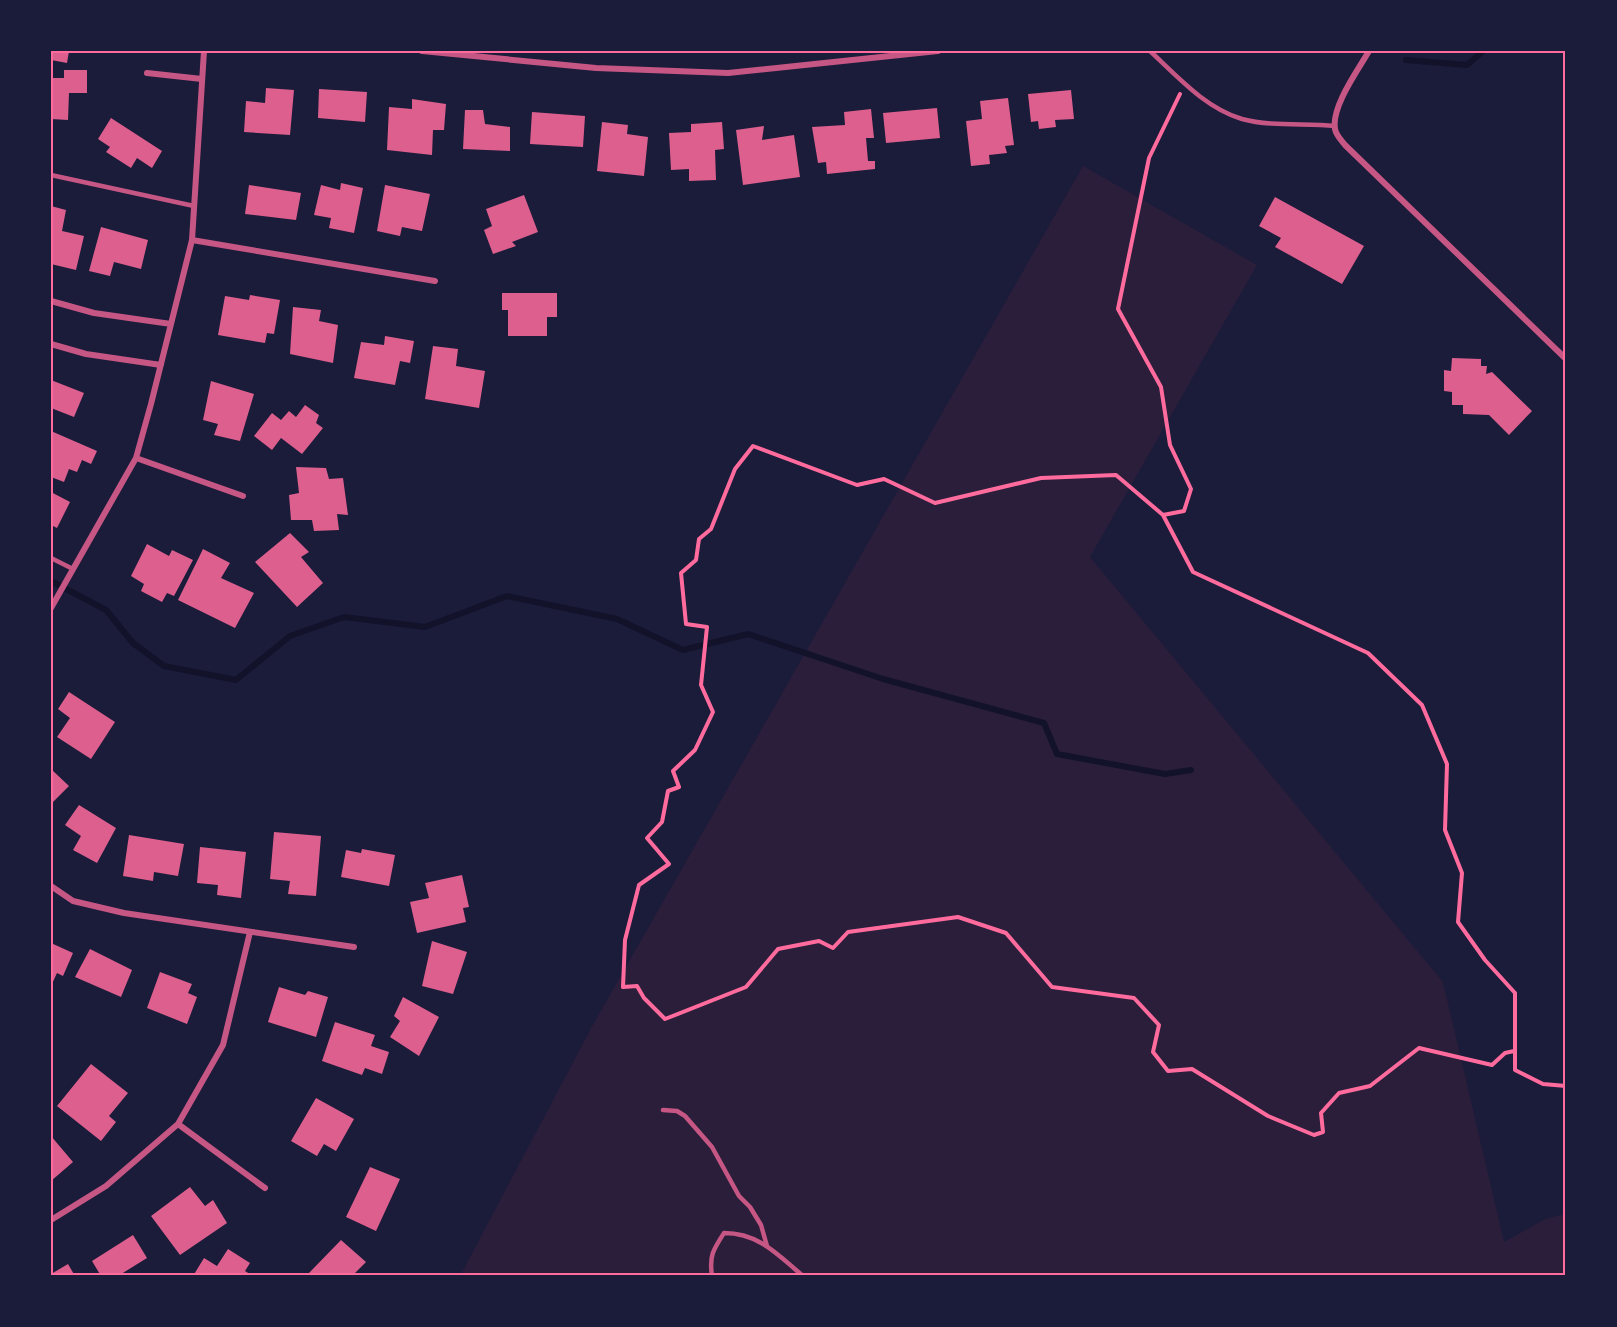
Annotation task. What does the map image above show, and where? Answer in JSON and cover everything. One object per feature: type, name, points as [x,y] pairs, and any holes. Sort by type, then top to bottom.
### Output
[{"type":"street","points":[[51,608],[54,597],[73,569],[136,458],[192,240],[204,51]]},
{"type":"street","points":[[422,51],[596,68],[728,73],[938,51]]},
{"type":"street","points":[[1369,51],[1338,107],[1335,123],[1337,134],[1345,145],[1566,359]]},
{"type":"street","points":[[147,73],[202,79]]},
{"type":"street","points":[[192,240],[435,281]]},
{"type":"street","points":[[51,301],[94,313],[171,324]]},
{"type":"street","points":[[51,344],[86,354],[161,365]]},
{"type":"street","points":[[136,458],[243,496]]},
{"type":"street","points":[[51,886],[73,901],[124,913],[354,947]]},
{"type":"street","points":[[51,1220],[106,1186],[178,1124],[223,1045],[250,932]]},
{"type":"street","points":[[178,1124],[265,1188]]},
{"type":"lane","points":[[1150,51],[1208,104],[1242,118],[1272,123],[1335,123]]},
{"type":"lane","points":[[51,175],[194,206]]},
{"type":"lane","points":[[51,558],[73,569]]},
{"type":"lane","points":[[663,1110],[677,1111],[685,1116],[712,1147],[739,1196],[750,1207],[761,1225],[767,1246]]},
{"type":"lane","points":[[712,1276],[710,1262],[714,1248],[724,1233],[741,1233],[767,1246],[803,1276]]},
{"type":"path","points":[[1163,515],[1184,511],[1191,489],[1170,445],[1161,387],[1118,309],[1149,158],[1185,82]]},
{"type":"path","points":[[1514,1051],[1505,1053],[1492,1065],[1419,1048],[1370,1086],[1340,1093],[1322,1113],[1323,1132],[1314,1135],[1268,1116],[1192,1069],[1168,1071],[1153,1052],[1159,1024],[1134,998],[1052,987],[1006,933],[958,917],[848,932],[833,948],[819,941],[778,949],[746,987],[665,1019],[644,998],[636,986],[623,987],[625,940],[639,885],[669,864],[647,838],[662,822],[668,791],[679,787],[673,771],[695,750],[713,712],[701,685],[707,627],[686,624],[681,573],[696,560],[699,539],[711,529],[735,469],[753,446],[856,485],[884,479],[935,503],[1041,478],[1116,475],[1163,515],[1193,572],[1368,653],[1422,705],[1447,764],[1446,830],[1462,873],[1458,922],[1485,960],[1515,993],[1515,1070],[1543,1084],[1566,1086]]},
{"type":"shaded area","points":[[1083,166],[1257,265],[1090,557],[1443,982],[1504,1242],[1545,1219],[1566,1214],[1566,1276],[460,1276],[595,1021]]},
{"type":"building","points":[[51,51],[69,51],[67,63],[51,60]]},
{"type":"building","points":[[64,70],[87,70],[87,93],[69,93],[68,120],[51,119],[51,78],[64,78]]},
{"type":"building","points":[[266,88],[294,90],[290,135],[244,132],[246,101],[265,103]]},
{"type":"building","points":[[319,89],[367,92],[365,122],[318,118]]},
{"type":"building","points":[[1071,90],[1074,119],[1055,120],[1056,127],[1039,129],[1038,121],[1031,122],[1028,94]]},
{"type":"building","points":[[1008,98],[1014,145],[1005,146],[1007,153],[989,155],[990,164],[971,166],[966,121],[982,119],[980,101]]},
{"type":"building","points":[[412,99],[446,104],[444,130],[433,130],[432,155],[387,150],[389,107],[412,109]]},
{"type":"building","points":[[937,108],[940,138],[886,143],[883,113]]},
{"type":"building","points":[[871,109],[874,138],[866,138],[868,161],[875,161],[875,169],[827,174],[826,162],[818,163],[812,127],[845,125],[844,112]]},
{"type":"building","points":[[465,110],[483,110],[485,124],[510,127],[510,151],[463,149]]},
{"type":"building","points":[[532,112],[585,116],[583,147],[530,144]]},
{"type":"building","points":[[111,118],[162,151],[152,168],[137,158],[131,168],[106,152],[110,147],[98,139]]},
{"type":"building","points":[[602,122],[628,125],[627,134],[648,137],[644,176],[597,171]]},
{"type":"building","points":[[722,122],[724,149],[715,150],[716,180],[689,181],[689,169],[671,170],[669,133],[691,132],[691,124]]},
{"type":"building","points":[[764,126],[762,140],[794,135],[800,177],[743,185],[736,130]]},
{"type":"building","points":[[341,183],[363,188],[354,233],[329,228],[331,218],[314,215],[321,185],[340,190]]},
{"type":"building","points":[[249,185],[301,193],[296,220],[245,214]]},
{"type":"building","points":[[385,185],[430,194],[422,231],[402,227],[400,236],[377,231]]},
{"type":"building","points":[[524,195],[538,232],[512,242],[516,246],[493,254],[484,230],[492,226],[486,209]]},
{"type":"building","points":[[1275,197],[1364,246],[1342,284],[1275,247],[1281,238],[1259,226]]},
{"type":"building","points":[[51,206],[66,210],[62,231],[84,236],[76,270],[51,264]]},
{"type":"building","points":[[101,227],[148,240],[141,269],[114,262],[110,276],[89,271]]},
{"type":"building","points":[[502,293],[557,293],[557,317],[547,317],[547,336],[508,336],[508,310],[502,310]]},
{"type":"building","points":[[250,295],[280,300],[274,334],[267,333],[265,343],[218,335],[225,296],[249,300]]},
{"type":"building","points":[[293,307],[321,310],[319,321],[338,325],[333,363],[290,354]]},
{"type":"building","points":[[385,336],[414,341],[410,363],[400,361],[395,385],[354,378],[361,342],[384,345]]},
{"type":"building","points":[[433,346],[458,349],[456,366],[485,371],[479,408],[425,399]]},
{"type":"building","points":[[1452,358],[1481,359],[1481,366],[1487,366],[1486,374],[1492,372],[1532,411],[1509,435],[1489,415],[1463,414],[1463,405],[1452,405],[1452,392],[1444,391],[1444,370],[1451,371]]},
{"type":"building","points":[[51,380],[84,393],[74,417],[51,408]]},
{"type":"building","points":[[211,381],[254,394],[240,441],[214,435],[218,424],[203,420]]},
{"type":"building","points":[[305,405],[319,415],[316,423],[323,428],[302,454],[281,438],[272,450],[254,436],[272,413],[281,420],[289,411],[296,417]]},
{"type":"building","points":[[51,431],[97,451],[91,464],[82,460],[77,472],[69,469],[64,482],[51,477]]},
{"type":"building","points":[[296,467],[326,468],[329,479],[343,478],[348,515],[337,514],[339,530],[314,531],[312,520],[291,520],[289,495],[299,493]]},
{"type":"building","points":[[51,492],[70,502],[57,528],[51,525]]},
{"type":"building","points":[[290,533],[309,552],[301,557],[323,583],[297,607],[255,562]]},
{"type":"building","points":[[147,544],[169,556],[172,550],[193,560],[174,596],[167,593],[162,602],[141,591],[144,584],[131,576]]},
{"type":"building","points":[[203,549],[230,563],[221,578],[254,593],[235,628],[178,600]]},
{"type":"building","points":[[69,692],[115,722],[91,759],[57,737],[70,718],[58,709]]},
{"type":"building","points":[[51,769],[69,786],[51,804]]},
{"type":"building","points":[[79,805],[116,828],[97,863],[73,850],[81,836],[65,825]]},
{"type":"building","points":[[274,832],[321,836],[316,896],[288,894],[290,881],[270,879]]},
{"type":"building","points":[[129,835],[184,844],[178,876],[154,872],[153,881],[123,876]]},
{"type":"building","points":[[200,847],[246,852],[241,898],[217,895],[218,885],[197,883]]},
{"type":"building","points":[[362,849],[395,855],[389,886],[341,877],[346,850],[361,853]]},
{"type":"building","points":[[462,875],[469,907],[463,908],[466,922],[417,933],[410,902],[429,898],[425,883]]},
{"type":"building","points":[[432,941],[467,952],[453,994],[422,986]]},
{"type":"building","points":[[51,943],[73,953],[63,976],[57,973],[51,986]]},
{"type":"building","points":[[90,949],[132,970],[121,997],[75,977]]},
{"type":"building","points":[[160,972],[192,984],[188,993],[197,997],[187,1024],[147,1008]]},
{"type":"building","points":[[279,987],[305,995],[308,991],[328,997],[316,1037],[268,1022]]},
{"type":"building","points":[[403,997],[439,1017],[419,1056],[390,1037],[400,1021],[394,1016]]},
{"type":"building","points":[[335,1022],[375,1035],[371,1046],[389,1052],[382,1074],[365,1068],[362,1075],[322,1061]]},
{"type":"building","points":[[91,1064],[128,1093],[109,1116],[116,1122],[101,1141],[57,1106]]},
{"type":"building","points":[[316,1098],[354,1119],[336,1151],[324,1144],[317,1156],[291,1141]]},
{"type":"building","points":[[51,1136],[73,1162],[51,1181]]},
{"type":"building","points":[[370,1167],[400,1179],[376,1231],[346,1217]]},
{"type":"building","points":[[190,1187],[205,1206],[213,1200],[227,1223],[180,1255],[151,1216]]},
{"type":"building","points":[[133,1235],[147,1258],[118,1276],[101,1276],[92,1261]]},
{"type":"building","points":[[341,1240],[366,1262],[352,1276],[312,1276],[309,1273]]},
{"type":"building","points":[[228,1249],[250,1263],[245,1271],[253,1276],[193,1276],[204,1258],[217,1266]]},
{"type":"building","points":[[68,1264],[75,1276],[51,1276],[51,1274]]},
{"type":"waterway","points":[[1406,60],[1467,65],[1483,51]]},
{"type":"waterway","points":[[51,581],[106,610],[133,643],[164,666],[236,680],[290,636],[344,617],[425,627],[507,596],[617,619],[683,650],[748,634],[883,679],[1044,723],[1057,754],[1165,774],[1191,770]]}]
